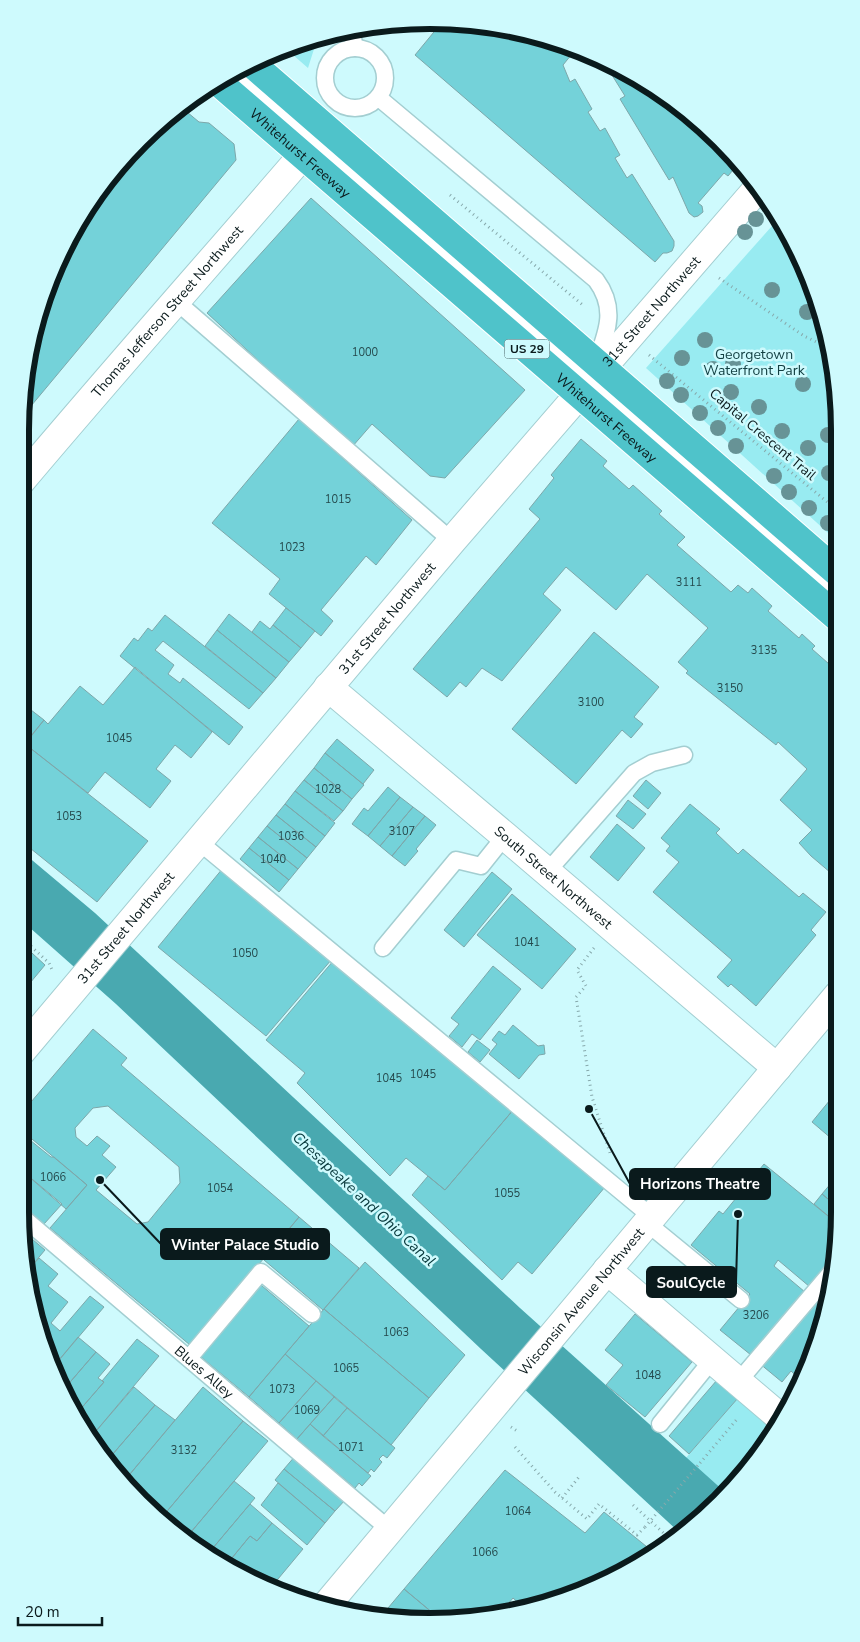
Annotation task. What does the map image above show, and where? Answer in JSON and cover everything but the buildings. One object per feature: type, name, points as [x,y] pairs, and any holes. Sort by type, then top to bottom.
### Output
[{"type":"highway","name":"US 29","points":[[257,68],[831,567]]},
{"type":"highway","name":"Whitehurst Freeway","points":[[223,86],[831,612]]},
{"type":"street","points":[[239,78],[831,591]]},
{"type":"street","name":"Thomas Jefferson Street Northwest","points":[[29,472],[314,142]]},
{"type":"street","name":"31st Street Northwest","points":[[29,1038],[65,980],[122,931],[452,541],[590,382],[617,332],[753,193]]},
{"type":"street","name":"South Street Northwest","points":[[328,688],[506,836],[777,1068]]},
{"type":"street","name":"Wisconsin Avenue Northwest","points":[[330,1601],[831,1003]]},
{"type":"street","points":[[607,1270],[776,1414]]},
{"type":"lane","points":[[352,36],[355,48]]},
{"type":"lane","points":[[355,48],[373,53],[385,69],[386,80],[384,90],[378,98],[362,108],[353,109],[336,102],[329,94],[326,84],[325,74],[328,64],[343,50],[355,48]]},
{"type":"lane","points":[[378,98],[596,280],[604,291],[609,313],[617,332]]},
{"type":"lane","points":[[314,142],[336,102]]},
{"type":"lane","points":[[177,302],[452,541]]},
{"type":"lane","points":[[546,872],[634,773],[652,763],[684,755]]},
{"type":"lane","points":[[383,948],[456,860],[481,866],[506,836]]},
{"type":"lane","points":[[198,841],[649,1220],[741,1300]]},
{"type":"lane","name":"Blues Alley","points":[[29,1223],[390,1530]]},
{"type":"lane","points":[[189,1358],[261,1272],[312,1314]]},
{"type":"lane","points":[[738,1382],[826,1279]]},
{"type":"lane","points":[[660,1424],[712,1360]]},
{"type":"path","name":"Capital Crescent Trail","points":[[443,190],[617,332],[648,354],[831,505]]},
{"type":"path","points":[[719,278],[804,336],[822,345]]},
{"type":"path","points":[[29,944],[65,980]]},
{"type":"path","points":[[594,947],[577,970],[586,986],[576,997],[592,1097],[613,1161]]},
{"type":"path","points":[[515,1447],[555,1492],[587,1519],[599,1504],[637,1535],[741,1415]]},
{"type":"path","points":[[562,1498],[579,1477]]},
{"type":"path","points":[[633,1505],[666,1536]]},
{"type":"green space","points":[[318,45],[314,49],[308,68],[291,53]]},
{"type":"green space","name":"Georgetown Waterfront Park","points":[[774,224],[801,276],[818,326],[824,352],[828,378],[831,430],[831,536],[646,368]]},
{"type":"green space","points":[[738,1398],[769,1427],[732,1477],[720,1490],[685,1459]]},
{"type":"water","name":"Chesapeake and Ohio Canal","points":[[29,858],[95,913],[520,1308],[721,1489],[695,1514],[676,1529],[481,1349],[116,1004],[29,927]]},
{"type":"place","name":"Horizons Theatre","points":[[589,1109]]},
{"type":"place","name":"Winter Palace Studio","points":[[100,1180]]},
{"type":"place","name":"SoulCycle","points":[[738,1214]]}]
